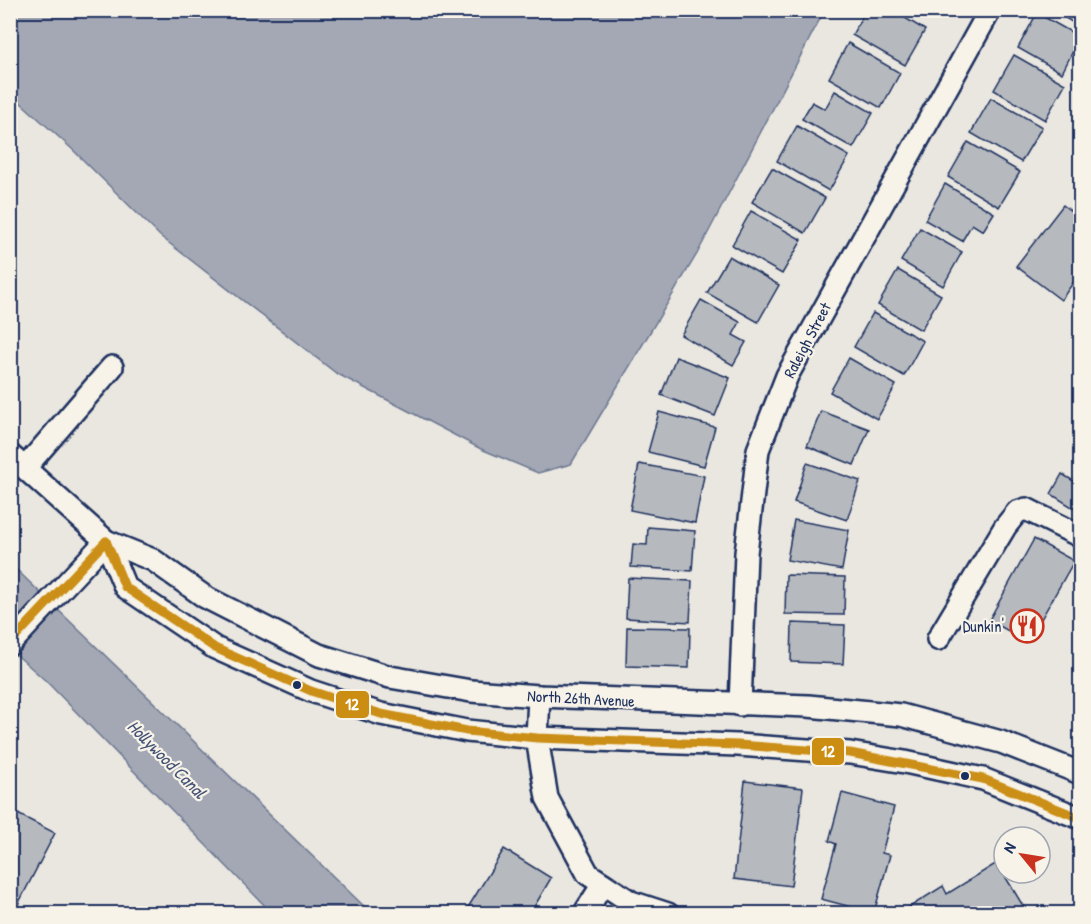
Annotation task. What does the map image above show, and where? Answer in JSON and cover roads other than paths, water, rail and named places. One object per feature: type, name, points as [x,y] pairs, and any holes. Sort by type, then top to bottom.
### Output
[{"type":"street","name":"Raleigh Street","points":[[740,705],[746,554],[758,450],[787,376],[990,10]]},
{"type":"street","points":[[18,461],[112,367]]},
{"type":"street","name":"North 26th Avenue","points":[[18,461],[106,541],[153,560],[205,597],[319,656],[390,677],[471,691],[740,705],[808,706],[900,715],[1000,742],[1080,773]]},
{"type":"street","points":[[938,639],[1005,527],[1017,512],[1026,509],[1080,536]]},
{"type":"street","name":"North 26th Avenue","points":[[106,541],[125,587],[215,648],[311,691],[381,714],[467,731],[537,738],[748,745],[850,753],[983,779],[1080,818]]},
{"type":"street","points":[[10,644],[106,541]]},
{"type":"street","points":[[539,696],[537,738],[547,798],[588,874],[631,902],[668,914]]},
{"type":"street","points":[[584,914],[603,884]]},
{"type":"water","points":[[11,10],[824,11],[697,254],[571,464],[538,473],[481,449],[336,373],[160,236],[72,149],[11,94]]},
{"type":"water","name":"Hollywood Canal","points":[[11,564],[371,913],[272,913],[46,681],[11,650]]},
{"type":"place","name":"Dunkin'","points":[[1027,626]]}]
